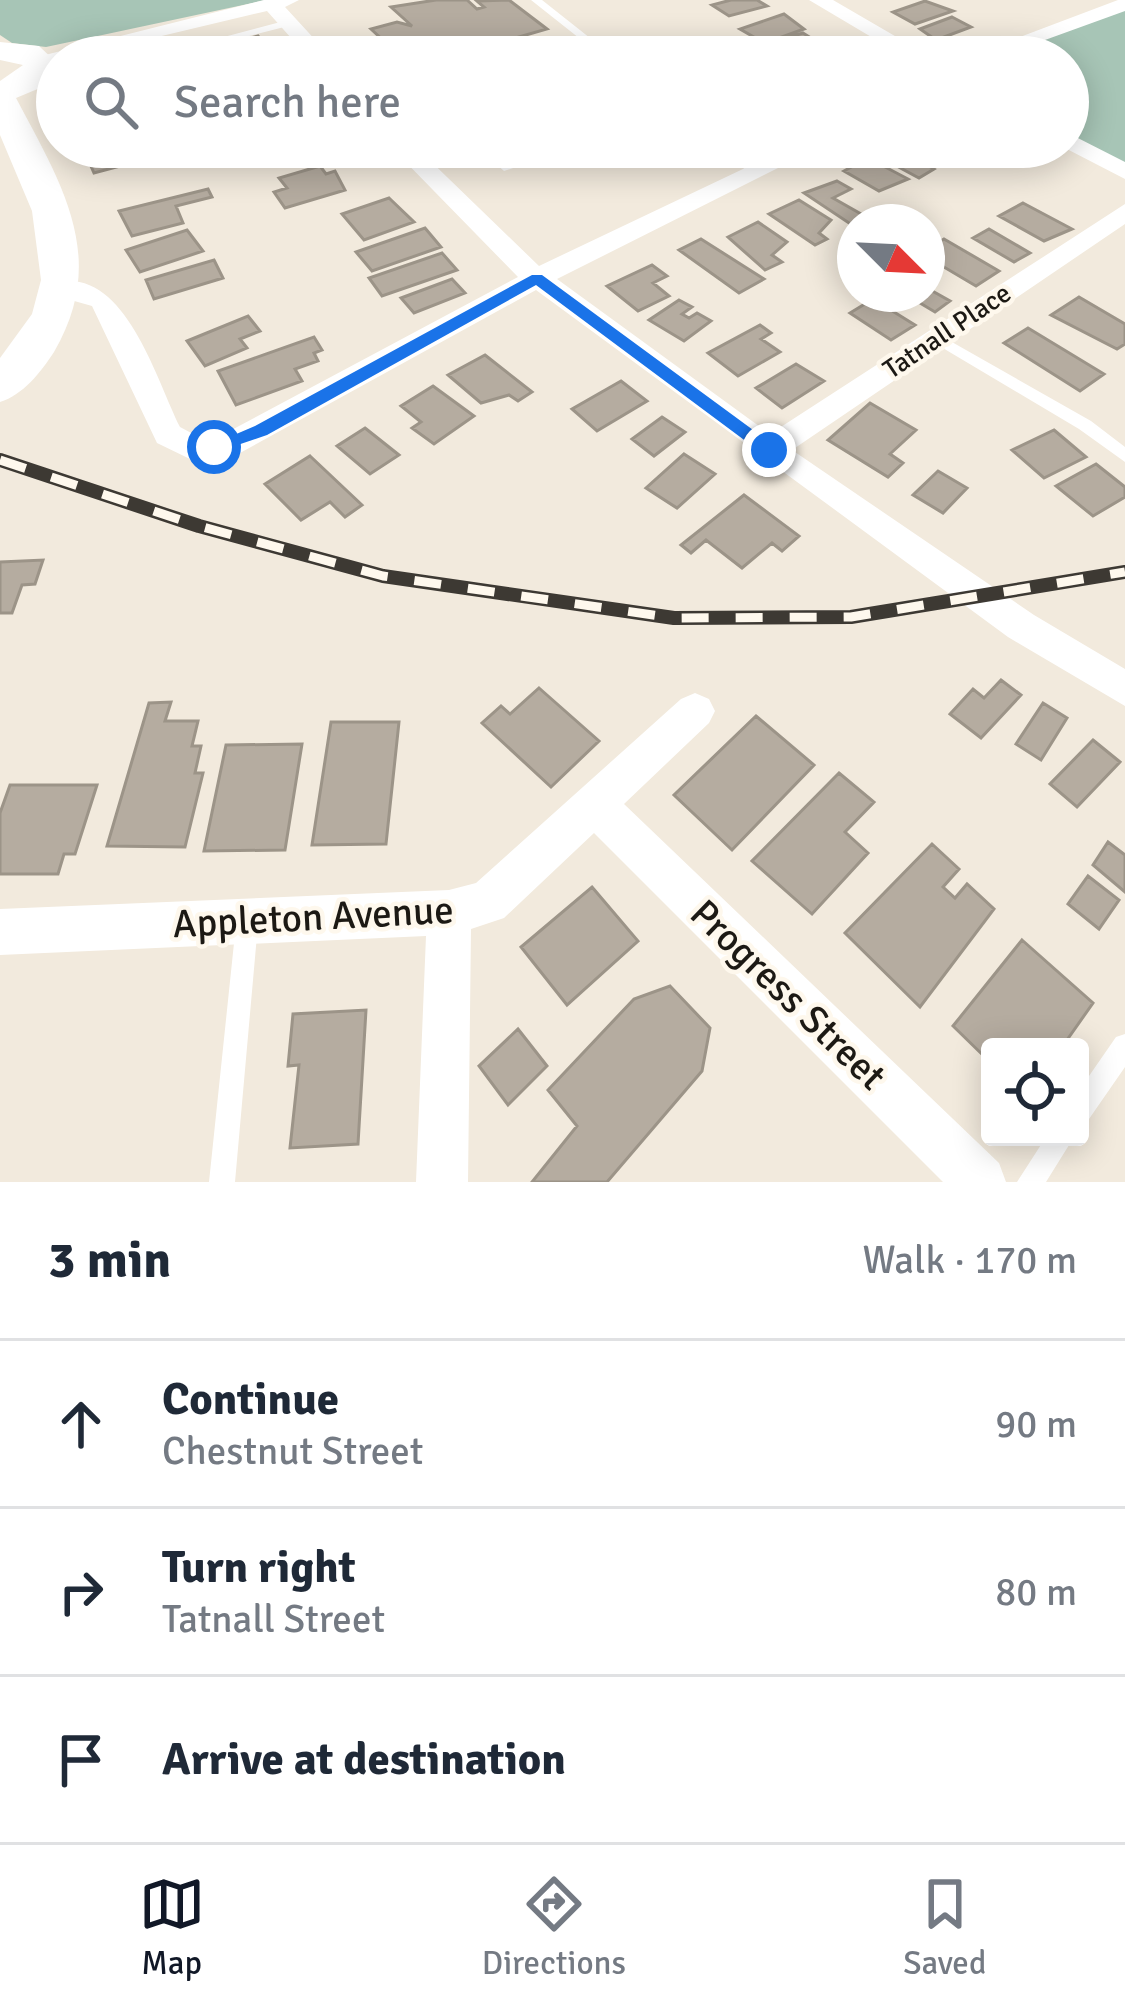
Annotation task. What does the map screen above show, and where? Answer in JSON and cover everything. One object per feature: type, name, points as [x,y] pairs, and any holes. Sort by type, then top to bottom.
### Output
[{"type":"street","points":[[819,0],[883,36]]},
{"type":"street","points":[[137,36],[280,2],[288,23],[300,36]]},
{"type":"street","points":[[1036,36],[1125,4]]},
{"type":"street","points":[[0,51],[36,58]]},
{"type":"street","points":[[0,386],[41,337],[63,289],[58,222],[9,139],[0,96],[36,73]]},
{"type":"street","points":[[1089,152],[1125,172]]},
{"type":"street","points":[[424,168],[537,278],[769,450],[983,599],[1125,688]]},
{"type":"street","points":[[63,289],[86,291],[103,301],[168,435],[190,448],[244,439],[537,278],[764,168]]},
{"type":"street","name":"Tatnall Place","points":[[769,450],[1125,212]]},
{"type":"street","name":"Appleton Avenue","points":[[0,932],[449,912],[488,902],[695,711]]},
{"type":"street","name":"Progress Street","points":[[597,806],[980,1182]]},
{"type":"street","points":[[442,1182],[449,912]]},
{"type":"lane","points":[[536,0],[582,36]]},
{"type":"lane","points":[[236,36],[288,23]]},
{"type":"lane","points":[[751,168],[756,172]]},
{"type":"lane","points":[[937,338],[1085,425],[1125,456]]},
{"type":"lane","points":[[221,1182],[247,921]]},
{"type":"lane","points":[[1089,1097],[1125,1046]]},
{"type":"lane","points":[[1030,1182],[1055,1146]]},
{"type":"green space","points":[[0,0],[266,0],[97,36],[36,36],[36,46],[12,43],[0,35]]},
{"type":"green space","points":[[1125,4],[1125,171],[1089,151],[1089,36],[1036,36]]},
{"type":"building","points":[[467,0],[477,9],[484,7],[477,1],[509,0],[547,29],[522,36],[378,36],[371,29],[397,22],[412,26],[391,7]]},
{"type":"building","points":[[757,0],[767,6],[729,16],[712,5]]},
{"type":"building","points":[[925,1],[953,11],[915,24],[893,12]]},
{"type":"building","points":[[784,14],[804,29],[784,36],[752,36],[740,29]]},
{"type":"building","points":[[952,17],[971,27],[947,36],[930,36],[920,29]]},
{"type":"building","points":[[322,168],[326,174],[335,171],[345,190],[285,208],[274,192],[287,188],[279,178]]},
{"type":"building","points":[[887,168],[908,179],[879,191],[844,171]]},
{"type":"building","points":[[900,168],[934,169],[919,178]]},
{"type":"building","points":[[837,181],[851,189],[833,198],[844,204],[837,204],[837,215],[804,193]]},
{"type":"building","points":[[208,189],[212,197],[176,206],[183,223],[132,236],[119,211]]},
{"type":"building","points":[[389,198],[414,222],[364,240],[342,214]]},
{"type":"building","points":[[799,200],[831,220],[819,233],[827,239],[815,245],[769,214]]},
{"type":"building","points":[[1023,203],[1072,229],[1044,241],[999,216]]},
{"type":"building","points":[[758,222],[787,242],[772,255],[782,262],[765,270],[728,237]]},
{"type":"building","points":[[425,228],[441,247],[372,271],[356,252]]},
{"type":"building","points":[[989,229],[1030,253],[1014,262],[973,238]]},
{"type":"building","points":[[187,230],[203,251],[140,272],[126,250]]},
{"type":"building","points":[[701,239],[764,279],[739,293],[679,250]]},
{"type":"building","points":[[945,240],[999,271],[976,286],[945,268]]},
{"type":"building","points":[[442,253],[457,270],[382,296],[369,278]]},
{"type":"building","points":[[214,260],[223,278],[154,299],[146,280]]},
{"type":"building","points":[[652,265],[667,276],[653,283],[669,296],[638,311],[607,286]]},
{"type":"building","points":[[452,279],[465,293],[414,313],[401,298]]},
{"type":"building","points":[[1079,297],[1125,324],[1125,344],[1117,349],[1051,315]]},
{"type":"building","points":[[679,300],[692,307],[682,314],[689,318],[697,313],[711,321],[684,341],[649,320]]},
{"type":"building","points":[[894,312],[915,325],[891,340],[850,313]]},
{"type":"building","points":[[248,316],[260,331],[240,339],[247,348],[205,366],[187,341]]},
{"type":"building","points":[[760,325],[771,333],[761,339],[780,352],[738,376],[708,353]]},
{"type":"building","points":[[1028,328],[1104,374],[1080,391],[1004,343]]},
{"type":"building","points":[[314,337],[322,350],[314,353],[318,361],[295,369],[302,381],[236,405],[218,371]]},
{"type":"building","points":[[485,355],[532,392],[518,401],[509,395],[481,403],[448,375]]},
{"type":"building","points":[[796,364],[824,381],[782,408],[756,388]]},
{"type":"building","points":[[621,381],[647,401],[597,431],[572,409]]},
{"type":"building","points":[[433,386],[474,416],[434,444],[412,428],[421,422],[401,406]]},
{"type":"building","points":[[870,403],[916,430],[890,454],[903,463],[888,477],[828,440]]},
{"type":"building","points":[[662,417],[685,432],[654,456],[632,439]]},
{"type":"building","points":[[365,428],[399,455],[370,474],[337,446]]},
{"type":"building","points":[[1054,430],[1086,457],[1044,478],[1012,450]]},
{"type":"building","points":[[684,454],[715,474],[677,508],[646,488]]},
{"type":"building","points":[[310,456],[362,505],[345,517],[330,502],[301,520],[265,484]]},
{"type":"building","points":[[1096,464],[1125,487],[1125,497],[1093,516],[1056,486]]},
{"type":"building","points":[[938,471],[967,488],[943,513],[913,495]]},
{"type":"building","points":[[744,495],[799,536],[782,551],[772,543],[742,568],[706,540],[691,553],[681,545]]},
{"type":"building","points":[[43,560],[35,584],[22,585],[12,613],[0,613],[0,562]]},
{"type":"building","points":[[1001,680],[1021,695],[981,738],[950,714],[973,689],[984,698]]},
{"type":"building","points":[[539,688],[599,741],[551,787],[482,723],[501,706],[510,714]]},
{"type":"building","points":[[171,702],[165,721],[198,721],[192,746],[201,746],[195,773],[203,773],[185,847],[107,846],[149,703]]},
{"type":"building","points":[[1043,703],[1067,718],[1041,760],[1016,744]]},
{"type":"building","points":[[756,716],[814,765],[732,850],[674,795]]},
{"type":"building","points":[[331,722],[399,722],[386,844],[312,845]]},
{"type":"building","points":[[1093,740],[1120,762],[1077,807],[1050,784]]},
{"type":"building","points":[[302,744],[285,850],[204,851],[226,745]]},
{"type":"building","points":[[839,773],[874,802],[845,832],[868,853],[812,914],[752,861]]},
{"type":"building","points":[[10,785],[97,785],[75,854],[64,854],[58,874],[0,874],[0,813]]},
{"type":"building","points":[[1108,842],[1125,855],[1125,892],[1093,865]]},
{"type":"building","points":[[932,844],[959,869],[943,887],[955,898],[967,884],[994,909],[920,1007],[845,933]]},
{"type":"building","points":[[1088,876],[1119,900],[1099,929],[1068,904]]},
{"type":"building","points":[[592,887],[638,941],[567,1005],[521,947]]},
{"type":"building","points":[[1022,940],[1093,1003],[1068,1038],[981,1038],[981,1053],[953,1026]]},
{"type":"building","points":[[670,986],[710,1028],[702,1071],[607,1182],[532,1182],[577,1126],[548,1090],[634,999]]},
{"type":"building","points":[[366,1010],[358,1144],[290,1148],[299,1065],[288,1066],[293,1014]]},
{"type":"building","points":[[518,1029],[547,1066],[508,1105],[479,1066]]},
{"type":"railway","points":[[0,460],[199,526],[383,576],[674,618],[851,617],[1125,572]]},
{"type":"route","points":[[214,447],[261,430],[537,278],[769,450]]}]
